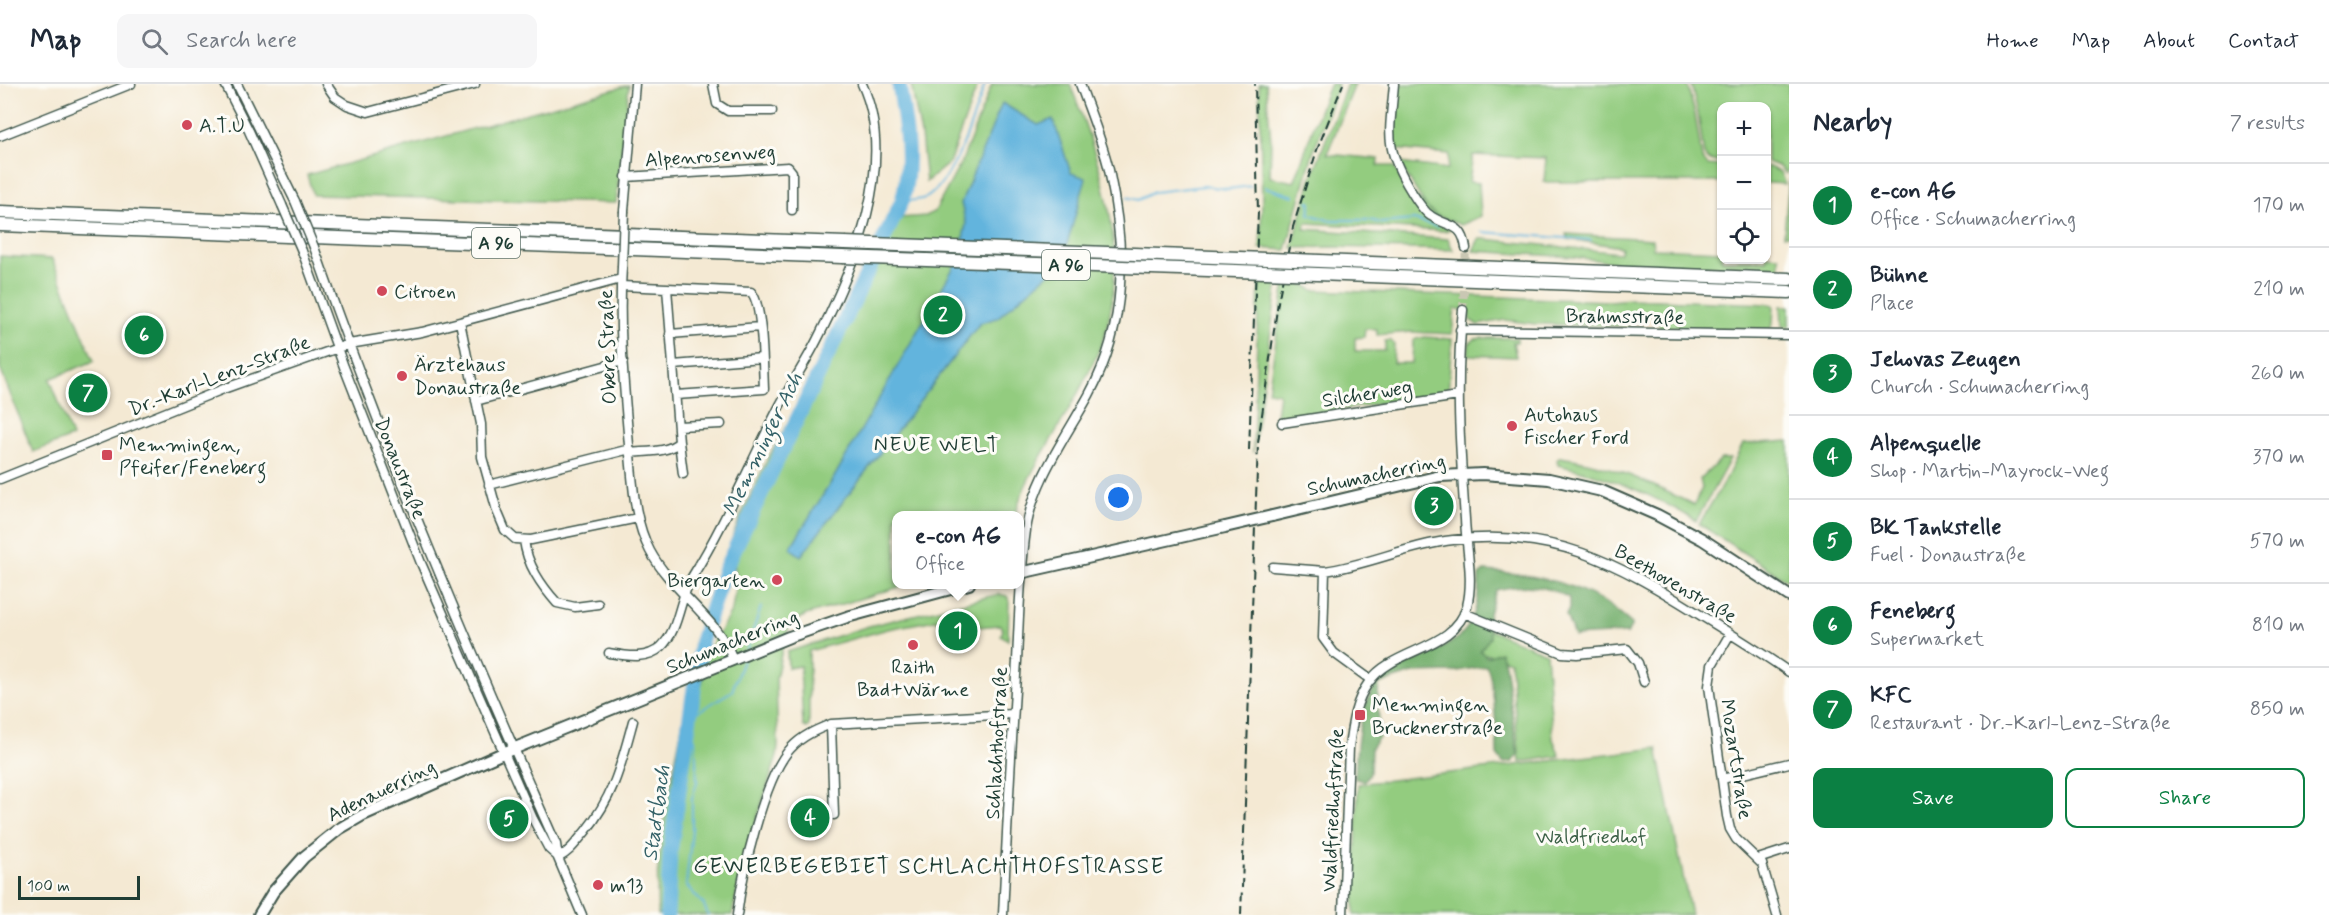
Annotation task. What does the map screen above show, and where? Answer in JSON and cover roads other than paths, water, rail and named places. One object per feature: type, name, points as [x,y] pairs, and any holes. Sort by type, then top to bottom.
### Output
[{"type":"highway","name":"A 96","points":[[0,212],[1294,260],[1788,285]]},
{"type":"highway","name":"A 96","points":[[0,225],[1291,273],[1773,284]]},
{"type":"main road","name":"Schumacherring","points":[[1024,571],[1225,527],[1404,484],[1462,474],[1549,478],[1602,491],[1657,515],[1697,536],[1789,596]]},
{"type":"main road","name":"Schumacherring","points":[[514,748],[767,645],[847,616],[953,589]]},
{"type":"main road","name":"Adenauerring","points":[[259,915],[287,874],[339,829],[380,807],[514,748]]},
{"type":"street","points":[[0,136],[131,84]]},
{"type":"street","name":"Donaustraße","points":[[225,84],[249,131],[302,251],[336,348],[424,571],[503,753],[549,849],[558,858]]},
{"type":"street","name":"Donaustraße","points":[[237,84],[295,201],[455,615],[556,844],[558,858],[582,915]]},
{"type":"street","points":[[326,84],[335,97],[347,105],[368,112],[475,84]]},
{"type":"street","name":"Obere Straße","points":[[635,84],[626,177],[621,282],[622,360],[638,518],[651,553],[737,657]]},
{"type":"street","points":[[713,84],[717,104],[728,111],[772,111]]},
{"type":"street","points":[[609,653],[628,657],[642,656],[656,651],[663,645],[674,628],[691,579],[725,518],[777,411],[817,340],[838,295],[865,225],[875,165],[872,112],[862,84]]},
{"type":"street","name":"Schlachthofstraße","points":[[1024,552],[1030,512],[1053,460],[1101,373],[1118,317],[1120,253],[1113,196],[1103,150],[1080,84]]},
{"type":"street","points":[[1394,84],[1389,133],[1396,163],[1425,211],[1458,229],[1463,236],[1466,248]]},
{"type":"street","name":"Alpenrosenweg","points":[[626,177],[788,167],[792,172],[792,210]]},
{"type":"street","name":"Dr.-Karl-Lenz-Straße","points":[[0,479],[226,388],[349,344],[408,335],[621,282],[667,288],[751,292],[758,301],[764,389],[676,395]]},
{"type":"street","points":[[667,288],[683,474]]},
{"type":"street","points":[[1463,310],[1460,330],[1458,396],[1468,597],[1464,613],[1562,653],[1577,654],[1627,649],[1638,663],[1644,682]]},
{"type":"street","points":[[460,322],[481,424],[482,457],[505,530],[515,539],[524,540],[638,518]]},
{"type":"street","points":[[670,334],[760,327]]},
{"type":"street","name":"Brahmsstraße","points":[[1460,330],[1789,335]]},
{"type":"street","points":[[673,365],[762,358]]},
{"type":"street","points":[[476,401],[622,360]]},
{"type":"street","name":"Silcherweg","points":[[1282,423],[1458,396]]},
{"type":"street","points":[[678,426],[721,424]]},
{"type":"street","points":[[489,485],[630,451],[673,447],[679,442]]},
{"type":"street","name":"Beethovenstraße","points":[[1273,567],[1325,571],[1443,542],[1466,539],[1534,541],[1581,551],[1646,581],[1789,672]]},
{"type":"street","points":[[524,540],[526,554],[536,575],[556,603],[575,607],[598,604]]},
{"type":"street","points":[[1325,571],[1323,638],[1334,652],[1371,680]]},
{"type":"street","name":"Schlachthofstraße","points":[[1003,915],[1020,589]]},
{"type":"street","name":"Waldfriedhofstraße","points":[[1343,915],[1350,738],[1355,710],[1371,680],[1386,665],[1444,636],[1455,628],[1464,613]]},
{"type":"street","name":"Mozartstraße","points":[[1730,634],[1712,665],[1709,678],[1730,829],[1736,840],[1758,859],[1777,915]]},
{"type":"street","points":[[736,915],[750,850],[775,772],[786,754],[798,742],[831,724],[1013,714]]},
{"type":"street","points":[[558,858],[569,852],[606,802],[619,773],[633,721]]},
{"type":"street","points":[[831,724],[834,815]]},
{"type":"street","points":[[1722,779],[1789,764]]},
{"type":"street","points":[[1758,859],[1789,849]]},
{"type":"water","points":[[1002,103],[1038,125],[1053,119],[1071,173],[1086,178],[1062,262],[997,318],[980,323],[801,556],[790,548],[833,479],[959,258],[966,224],[961,203]]},
{"type":"waterway","name":"Memminger Ach","points":[[667,915],[670,853],[701,641],[724,571],[902,201],[907,157],[899,84]]},
{"type":"waterway","name":"Memminger Ach","points":[[902,201],[926,198],[939,186],[963,144],[985,84]]},
{"type":"waterway","points":[[1127,197],[1138,200],[1154,192],[1204,186],[1228,189],[1251,186]]},
{"type":"waterway","points":[[1265,187],[1294,196]]},
{"type":"waterway","points":[[1308,201],[1311,203],[1309,214],[1328,220],[1370,220],[1381,223],[1414,220],[1438,227]]},
{"type":"waterway","points":[[1482,232],[1591,240]]},
{"type":"waterway","points":[[747,649],[761,607]]},
{"type":"waterway","points":[[691,716],[732,691],[743,660]]},
{"type":"waterway","points":[[689,730],[695,739],[697,782],[692,798],[692,830],[686,885],[704,905],[708,915]]},
{"type":"tunnel","points":[[1463,310],[1466,248]]},
{"type":"railway","points":[[1249,450],[1258,212],[1255,84]]},
{"type":"railway","points":[[1241,915],[1258,443],[1278,302],[1293,227],[1317,150],[1343,84]]},
{"type":"place","name":"A.T.U","points":[[187,125]]},
{"type":"place","name":"Citroen","points":[[382,291]]},
{"type":"place","name":"Bühne","points":[[943,315]]},
{"type":"place","name":"Feneberg","points":[[144,335]]},
{"type":"place","name":"Ärztehaus Donaustraße","points":[[402,376]]},
{"type":"place","name":"KFC","points":[[88,393]]},
{"type":"place","name":"Autohaus Fischer Ford","points":[[1512,426]]},
{"type":"place","name":"Memmingen, Pfeifer/Feneberg","points":[[107,455]]},
{"type":"place","name":"Jehovas Zeugen","points":[[1434,506]]},
{"type":"place","name":"Biergarten","points":[[777,580]]},
{"type":"place","name":"e-con AG","points":[[958,631]]},
{"type":"place","name":"Raith Bad+Wärme","points":[[913,645]]},
{"type":"place","name":"Memmingen Brucknerstraße","points":[[1360,715]]},
{"type":"place","name":"Alpenquelle","points":[[810,818]]},
{"type":"place","name":"BK Tankstelle","points":[[509,819]]},
{"type":"place","name":"m13","points":[[598,885]]},
{"type":"district","name":"NEUE WELT","points":[[937,444]]},
{"type":"district","name":"GEWERBEGEBIET SCHLACHTHOFSTRASSE","points":[[929,865]]},
{"type":"water label","name":"Stadtbach","points":[[656,813]]},
{"type":"park label","name":"Waldfriedhof","points":[[1591,836]]}]
